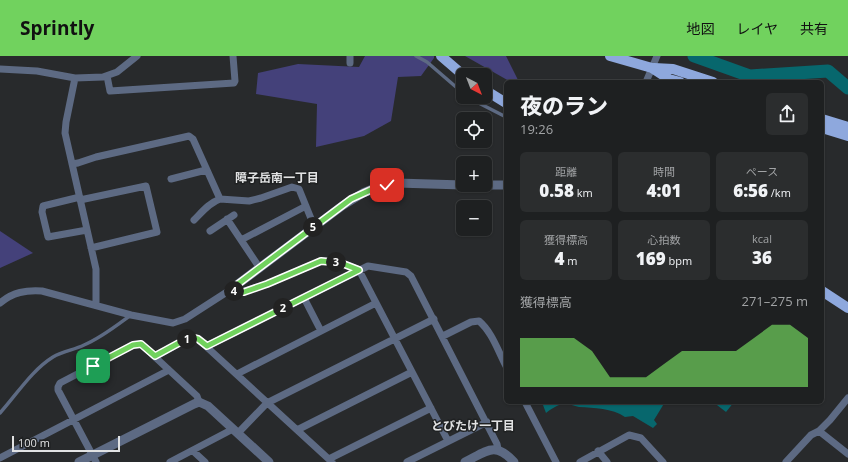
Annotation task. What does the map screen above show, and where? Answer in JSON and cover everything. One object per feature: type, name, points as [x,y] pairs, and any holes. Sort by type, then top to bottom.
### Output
[{"type":"main road","points":[[441,56],[456,69]]},
{"type":"main road","points":[[610,56],[652,68],[673,69],[707,80]]},
{"type":"main road","points":[[652,68],[673,80]]},
{"type":"main road","points":[[492,94],[504,102]]},
{"type":"main road","points":[[824,120],[847,132]]},
{"type":"main road","points":[[824,128],[847,132]]},
{"type":"main road","points":[[824,292],[848,308]]},
{"type":"street","points":[[0,69],[37,71],[75,78],[93,78],[107,76],[117,72],[137,56]]},
{"type":"street","points":[[107,76],[110,91],[234,83],[233,56]]},
{"type":"street","points":[[647,80],[657,56]]},
{"type":"street","points":[[75,78],[65,133],[96,269],[96,305]]},
{"type":"street","points":[[72,164],[188,136],[194,139],[206,170],[220,199]]},
{"type":"street","points":[[171,179],[206,170]]},
{"type":"street","points":[[0,303],[16,294],[29,290],[42,291],[131,315],[165,322],[179,322],[230,290],[351,199],[375,188],[397,183],[409,182],[456,185]]},
{"type":"street","points":[[87,230],[48,237],[42,212],[43,206],[146,186],[157,232],[91,248]]},
{"type":"street","points":[[492,186],[504,186]]},
{"type":"street","points":[[194,220],[214,201],[220,199],[249,201],[292,187],[299,189],[312,221],[316,225]]},
{"type":"street","points":[[241,240],[306,206]]},
{"type":"street","points":[[210,231],[231,217],[241,240],[260,267]]},
{"type":"street","points":[[230,290],[244,292],[321,261],[341,263],[359,270],[448,441]]},
{"type":"street","points":[[207,346],[368,266],[406,272],[411,276],[443,336],[498,444],[498,449]]},
{"type":"street","points":[[304,298],[321,331]]},
{"type":"street","points":[[237,374],[376,303]]},
{"type":"street","points":[[170,462],[236,431],[267,403],[434,319]]},
{"type":"street","points":[[443,336],[471,322],[479,321],[484,325],[489,333],[504,362]]},
{"type":"street","points":[[155,356],[190,337],[198,339],[330,460],[431,408]]},
{"type":"street","points":[[95,458],[58,390],[60,383],[133,345],[141,344],[197,396],[199,402]]},
{"type":"street","points":[[0,458],[169,370]]},
{"type":"street","points":[[298,430],[412,372]]},
{"type":"street","points":[[786,462],[811,436],[819,431],[847,400]]},
{"type":"street","points":[[79,462],[95,458],[199,402],[208,406],[270,462]]},
{"type":"street","points":[[526,404],[556,462]]},
{"type":"street","points":[[407,462],[486,422]]},
{"type":"street","points":[[819,431],[848,454]]},
{"type":"street","points":[[580,462],[629,435],[641,438],[663,462]]},
{"type":"street","points":[[465,462],[491,450],[498,449],[506,453],[514,462]]},
{"type":"street","points":[[193,451],[205,462]]},
{"type":"street","points":[[598,452],[607,462]]},
{"type":"lane","points":[[416,56],[427,62],[456,87]]},
{"type":"lane","points":[[481,104],[504,116]]},
{"type":"lane","points":[[0,413],[33,373],[52,357],[85,345],[110,331],[131,315]]},
{"type":"shaded area","points":[[365,56],[434,56],[434,58],[421,76],[398,77],[391,121],[364,136],[316,147],[317,104],[256,94],[258,73],[298,64],[359,67]]},
{"type":"shaded area","points":[[465,56],[506,56],[518,80],[507,80],[492,71],[492,68],[486,68]]},
{"type":"shaded area","points":[[0,231],[33,253],[0,268]]},
{"type":"water","points":[[563,404],[556,406],[546,413],[543,405]]},
{"type":"water","points":[[567,404],[664,404],[654,420],[657,424],[653,428],[633,416],[625,417],[609,410],[579,407]]},
{"type":"water","points":[[716,404],[732,404],[726,412]]},
{"type":"waterway","points":[[694,56],[750,76],[828,71],[848,88]]},
{"type":"district","name":"障子岳南一丁目","points":[[277,177]]},
{"type":"district","name":"とびたけ一丁目","points":[[473,425]]},
{"type":"route","points":[[93,366],[133,345],[141,344],[155,356],[190,337],[198,339],[207,346],[359,270],[341,263],[321,261],[244,292],[230,290],[351,199],[375,188],[387,185]]}]
